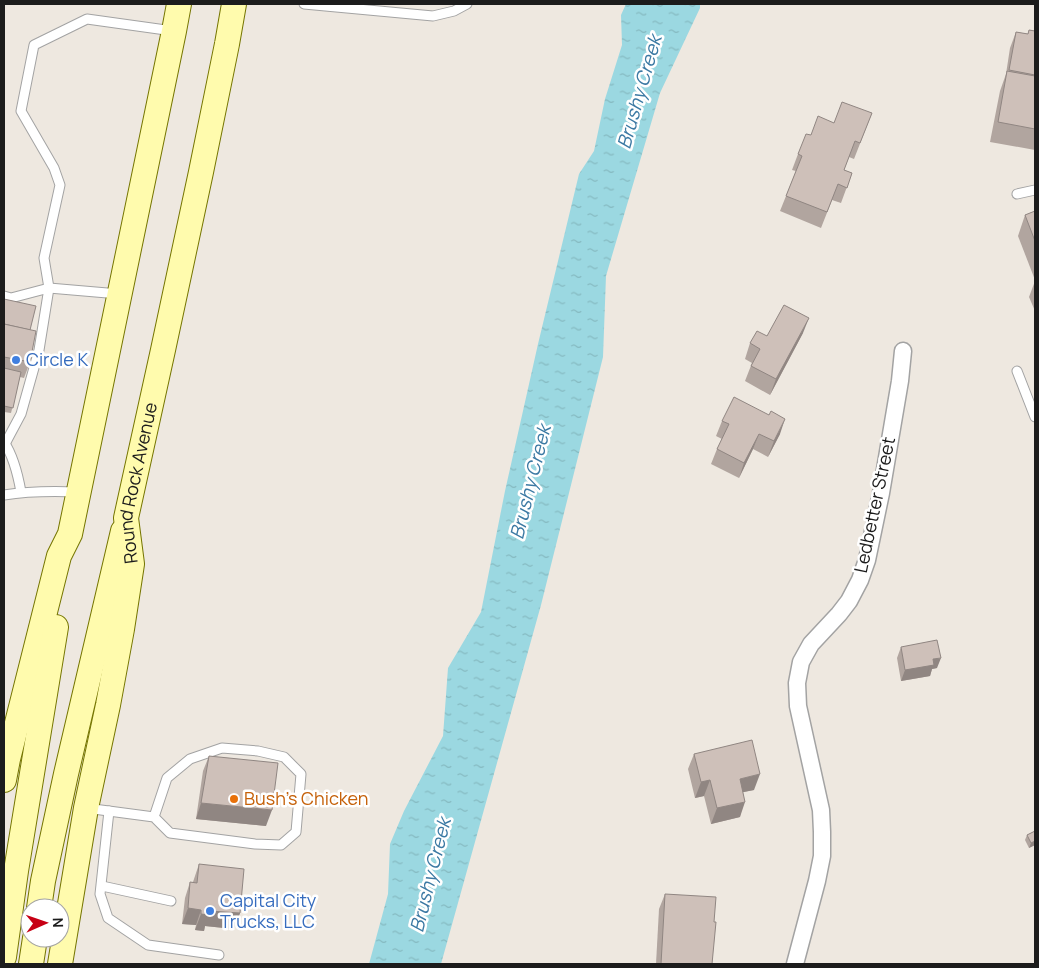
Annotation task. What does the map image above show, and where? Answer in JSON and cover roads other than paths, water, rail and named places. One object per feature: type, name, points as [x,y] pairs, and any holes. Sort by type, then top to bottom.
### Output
[{"type":"main road","points":[[4,957],[70,534],[174,32],[178,4]]},
{"type":"main road","name":"Round Rock Avenue","points":[[60,964],[86,808],[108,705],[132,564],[126,518],[164,350],[234,4]]},
{"type":"main road","points":[[40,898],[66,774],[126,518]]},
{"type":"main road","points":[[4,780],[59,556],[70,534]]},
{"type":"main road","points":[[31,964],[33,948]]},
{"type":"street","name":"Ledbetter Street","points":[[795,964],[822,856],[821,810],[798,706],[797,683],[801,662],[811,644],[849,601],[860,580],[867,560],[881,493],[900,381],[903,351]]},
{"type":"lane","points":[[304,4],[378,7],[433,16],[454,11],[466,4]]},
{"type":"lane","points":[[21,492],[18,474],[11,454],[4,443],[21,414],[39,350],[49,288],[44,258],[60,185],[54,168],[21,111],[34,45],[87,19],[174,32]]},
{"type":"lane","points":[[1017,194],[1035,190]]},
{"type":"lane","points":[[4,296],[11,298],[49,288],[120,294]]},
{"type":"lane","points":[[1017,371],[1035,417]]},
{"type":"lane","points":[[4,495],[21,492],[78,492]]},
{"type":"lane","points":[[86,808],[154,817],[170,832],[256,844],[281,845],[296,832],[300,774],[284,757],[258,751],[222,748],[190,759],[167,778],[154,817]]},
{"type":"lane","points":[[109,811],[100,894],[108,918],[148,946],[219,955]]},
{"type":"lane","points":[[102,886],[171,900]]},
{"type":"water","name":"Brushy Creek","points":[[626,4],[700,4],[700,8],[660,93],[606,276],[603,357],[541,605],[441,964],[369,964],[388,894],[390,844],[404,811],[443,736],[448,668],[481,612],[505,491],[538,344],[579,174],[594,151],[605,99],[622,45],[621,15]]},
{"type":"place","name":"Circle K","points":[[16,360]]},
{"type":"place","name":"Bush's Chicken","points":[[234,799]]},
{"type":"place","name":"Capital City Trucks, LLC","points":[[210,911]]}]
